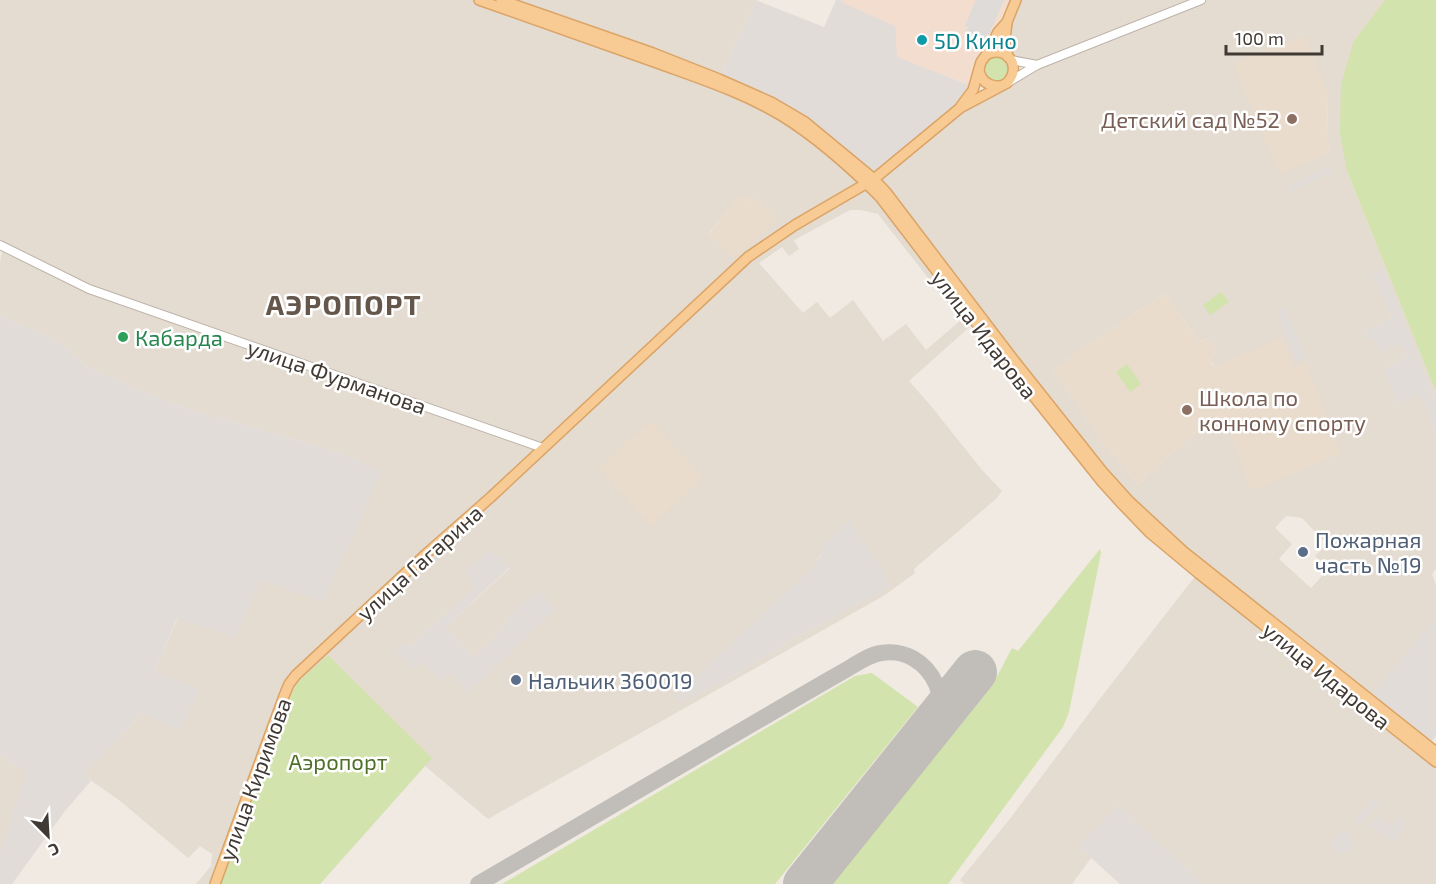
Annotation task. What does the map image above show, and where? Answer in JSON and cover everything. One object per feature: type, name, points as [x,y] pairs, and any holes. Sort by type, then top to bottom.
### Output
[{"type":"main road","name":"улица Идарова","points":[[479,0],[676,70],[752,100],[782,116],[886,192],[1059,418],[1129,501],[1182,551],[1436,752]]},
{"type":"main road","name":"улица Идарова","points":[[501,0],[653,53],[719,79],[771,102],[804,123],[871,181],[880,197],[981,331],[1102,483],[1128,511],[1198,573],[1436,762]]},
{"type":"main road","points":[[960,108],[1010,80],[1013,72],[1005,40],[1007,22],[1016,0]]},
{"type":"main road","points":[[960,108],[973,90],[981,62],[998,32],[1007,22]]},
{"type":"main road","points":[[986,55],[997,52],[1010,58]]},
{"type":"main road","points":[[979,70],[984,81],[991,85],[1003,84]]},
{"type":"main road","name":"улица Гагарина","points":[[296,675],[748,257],[795,225],[871,181],[960,108]]},
{"type":"main road","name":"улица Киримова","points":[[215,884],[280,706],[289,684],[296,675]]},
{"type":"street","points":[[1003,84],[1037,65],[1201,0]]},
{"type":"street","points":[[1010,58],[1037,65]]},
{"type":"street","name":"улица Фурманова","points":[[0,245],[89,290],[543,448]]},
{"type":"shaded area","points":[[0,0],[479,0],[676,70],[781,116],[867,184],[975,322],[909,381],[1002,491],[997,498],[914,569],[915,573],[885,595],[488,819],[425,766],[320,884],[196,884],[211,866],[212,854],[200,846],[188,858],[119,800],[83,775],[142,712],[180,730],[154,672],[178,617],[261,580],[371,468],[328,449],[182,407],[90,369],[55,339],[0,316],[0,262],[3,247],[0,245]],"holes":[[[740,196],[751,201],[708,234]],[[850,210],[878,214],[961,320],[926,350],[906,324],[883,341],[853,300],[830,318],[817,302],[803,313],[759,263],[782,247],[789,256],[799,249],[794,240]],[[849,522],[876,560],[890,586],[795,638],[726,680],[675,697],[816,565],[815,562]],[[489,549],[510,568],[446,627],[474,657],[494,637],[512,613],[556,608],[450,673],[422,661],[413,669],[408,648],[475,586]]]},
{"type":"shaded area","points":[[501,0],[756,0],[719,79]]},
{"type":"shaded area","points":[[756,0],[824,27],[836,0],[841,0],[841,2],[895,26],[897,57],[974,87],[970,95],[874,179],[719,79]]},
{"type":"shaded area","points":[[841,0],[1016,0],[998,32],[974,87],[896,57],[840,2]]},
{"type":"shaded area","points":[[976,0],[1004,0],[985,43],[966,34],[968,27],[965,26]]},
{"type":"shaded area","points":[[1016,0],[1385,0],[1354,42],[1347,171],[1436,392],[1436,403],[1383,270],[1373,274],[1392,318],[1363,332],[1367,341],[1374,339],[1401,344],[1407,357],[1385,368],[1397,403],[1420,393],[1436,435],[1436,569],[1432,574],[1436,585],[1436,620],[1372,695],[1436,746],[1436,884],[1203,884],[1118,805],[1078,846],[1091,858],[1072,884],[964,884],[960,880],[1009,820],[1203,567],[1129,501],[874,179],[946,120],[1036,65],[1011,60],[1006,48]],"holes":[[[1233,63],[1328,97],[1327,142],[1331,153]],[[1165,293],[1199,342],[1207,338],[1217,353],[1209,359],[1215,366],[1295,368],[1306,364],[1201,429],[1138,485],[1099,438],[1052,369]],[[1286,516],[1302,518],[1327,544],[1315,556],[1328,567],[1326,570],[1329,572],[1311,588],[1279,559],[1292,544],[1275,528]]]},
{"type":"shaded area","name":"Детский сад №52","points":[[1306,36],[1328,97],[1327,142],[1331,153],[1279,174],[1233,63]]},
{"type":"shaded area","points":[[1330,165],[1333,172],[1291,192],[1288,185]]},
{"type":"shaded area","points":[[740,195],[750,201],[755,196],[777,219],[735,259],[708,235]]},
{"type":"shaded area","points":[[1383,269],[1436,403],[1436,435],[1420,394],[1396,403],[1385,368],[1407,357],[1401,345],[1380,353],[1374,339],[1367,341],[1363,332],[1392,318],[1372,274]]},
{"type":"shaded area","points":[[1165,293],[1199,342],[1207,338],[1217,353],[1209,359],[1214,366],[1282,338],[1295,368],[1306,363],[1341,454],[1251,491],[1226,423],[1211,435],[1201,429],[1138,485],[1099,438],[1052,369]]},
{"type":"shaded area","points":[[1284,306],[1306,359],[1297,362],[1276,310]]},
{"type":"shaded area","points":[[0,316],[55,339],[90,369],[182,407],[328,449],[382,471],[323,602],[261,580],[234,638],[177,618],[154,672],[199,688],[180,730],[141,713],[84,775],[91,781],[65,811],[12,884],[0,884],[0,855],[26,772],[0,756]]},
{"type":"shaded area","points":[[651,420],[703,478],[651,526],[598,468]]},
{"type":"shaded area","points":[[849,521],[891,586],[795,638],[726,680],[681,703],[674,697],[815,565],[821,556],[821,547]]},
{"type":"shaded area","points":[[489,549],[510,567],[446,627],[474,657],[494,637],[512,613],[539,589],[556,609],[468,693],[451,673],[441,682],[422,662],[413,669],[395,650],[404,643],[409,647],[475,586],[464,573]]},
{"type":"shaded area","points":[[1436,620],[1436,736],[1431,742],[1372,695]]},
{"type":"shaded area","points":[[0,756],[26,772],[1,856],[0,855]]},
{"type":"shaded area","points":[[1374,796],[1380,801],[1361,825],[1355,820]]},
{"type":"shaded area","points":[[1118,805],[1203,884],[1120,884],[1078,846]]},
{"type":"shaded area","points":[[1376,816],[1392,827],[1399,817],[1406,822],[1393,842],[1369,825]]},
{"type":"shaded area","points":[[1346,828],[1355,848],[1337,855],[1330,841]]},
{"type":"green space","points":[[1385,0],[1436,0],[1436,392],[1347,171],[1340,133],[1341,84],[1354,41]]},
{"type":"green space","points":[[997,57],[1006,60],[1009,69],[1006,78],[997,81],[988,78],[985,69],[988,60]]},
{"type":"green space","points":[[1221,292],[1229,302],[1210,315],[1203,305]]},
{"type":"green space","points":[[1127,364],[1141,384],[1130,392],[1116,372]]},
{"type":"green space","points":[[1100,549],[1069,712],[1063,727],[948,884],[832,884],[992,686],[1012,648],[1018,651]]},
{"type":"green space","name":"Аэропорт","points":[[328,655],[432,758],[320,884],[220,884],[291,692],[299,681]]},
{"type":"green space","points":[[872,673],[918,707],[775,884],[502,884],[855,676]]},
{"type":"taxiway","points":[[478,884],[871,656],[881,653],[898,653],[914,659],[927,669],[940,696],[939,711],[931,726]]},
{"type":"runway","points":[[805,884],[975,672]]},
{"type":"place","name":"5D Кино","points":[[922,40]]},
{"type":"place","name":"Детский сад №52","points":[[1292,119]]},
{"type":"place","name":"Кабарда","points":[[123,337]]},
{"type":"place","name":"Школа по конному спорту","points":[[1187,410]]},
{"type":"place","name":"Пожарная часть №19","points":[[1303,552]]},
{"type":"place","name":"Нальчик 360019","points":[[516,680]]},
{"type":"district","name":"АЭРОПОРТ","points":[[344,304]]}]
